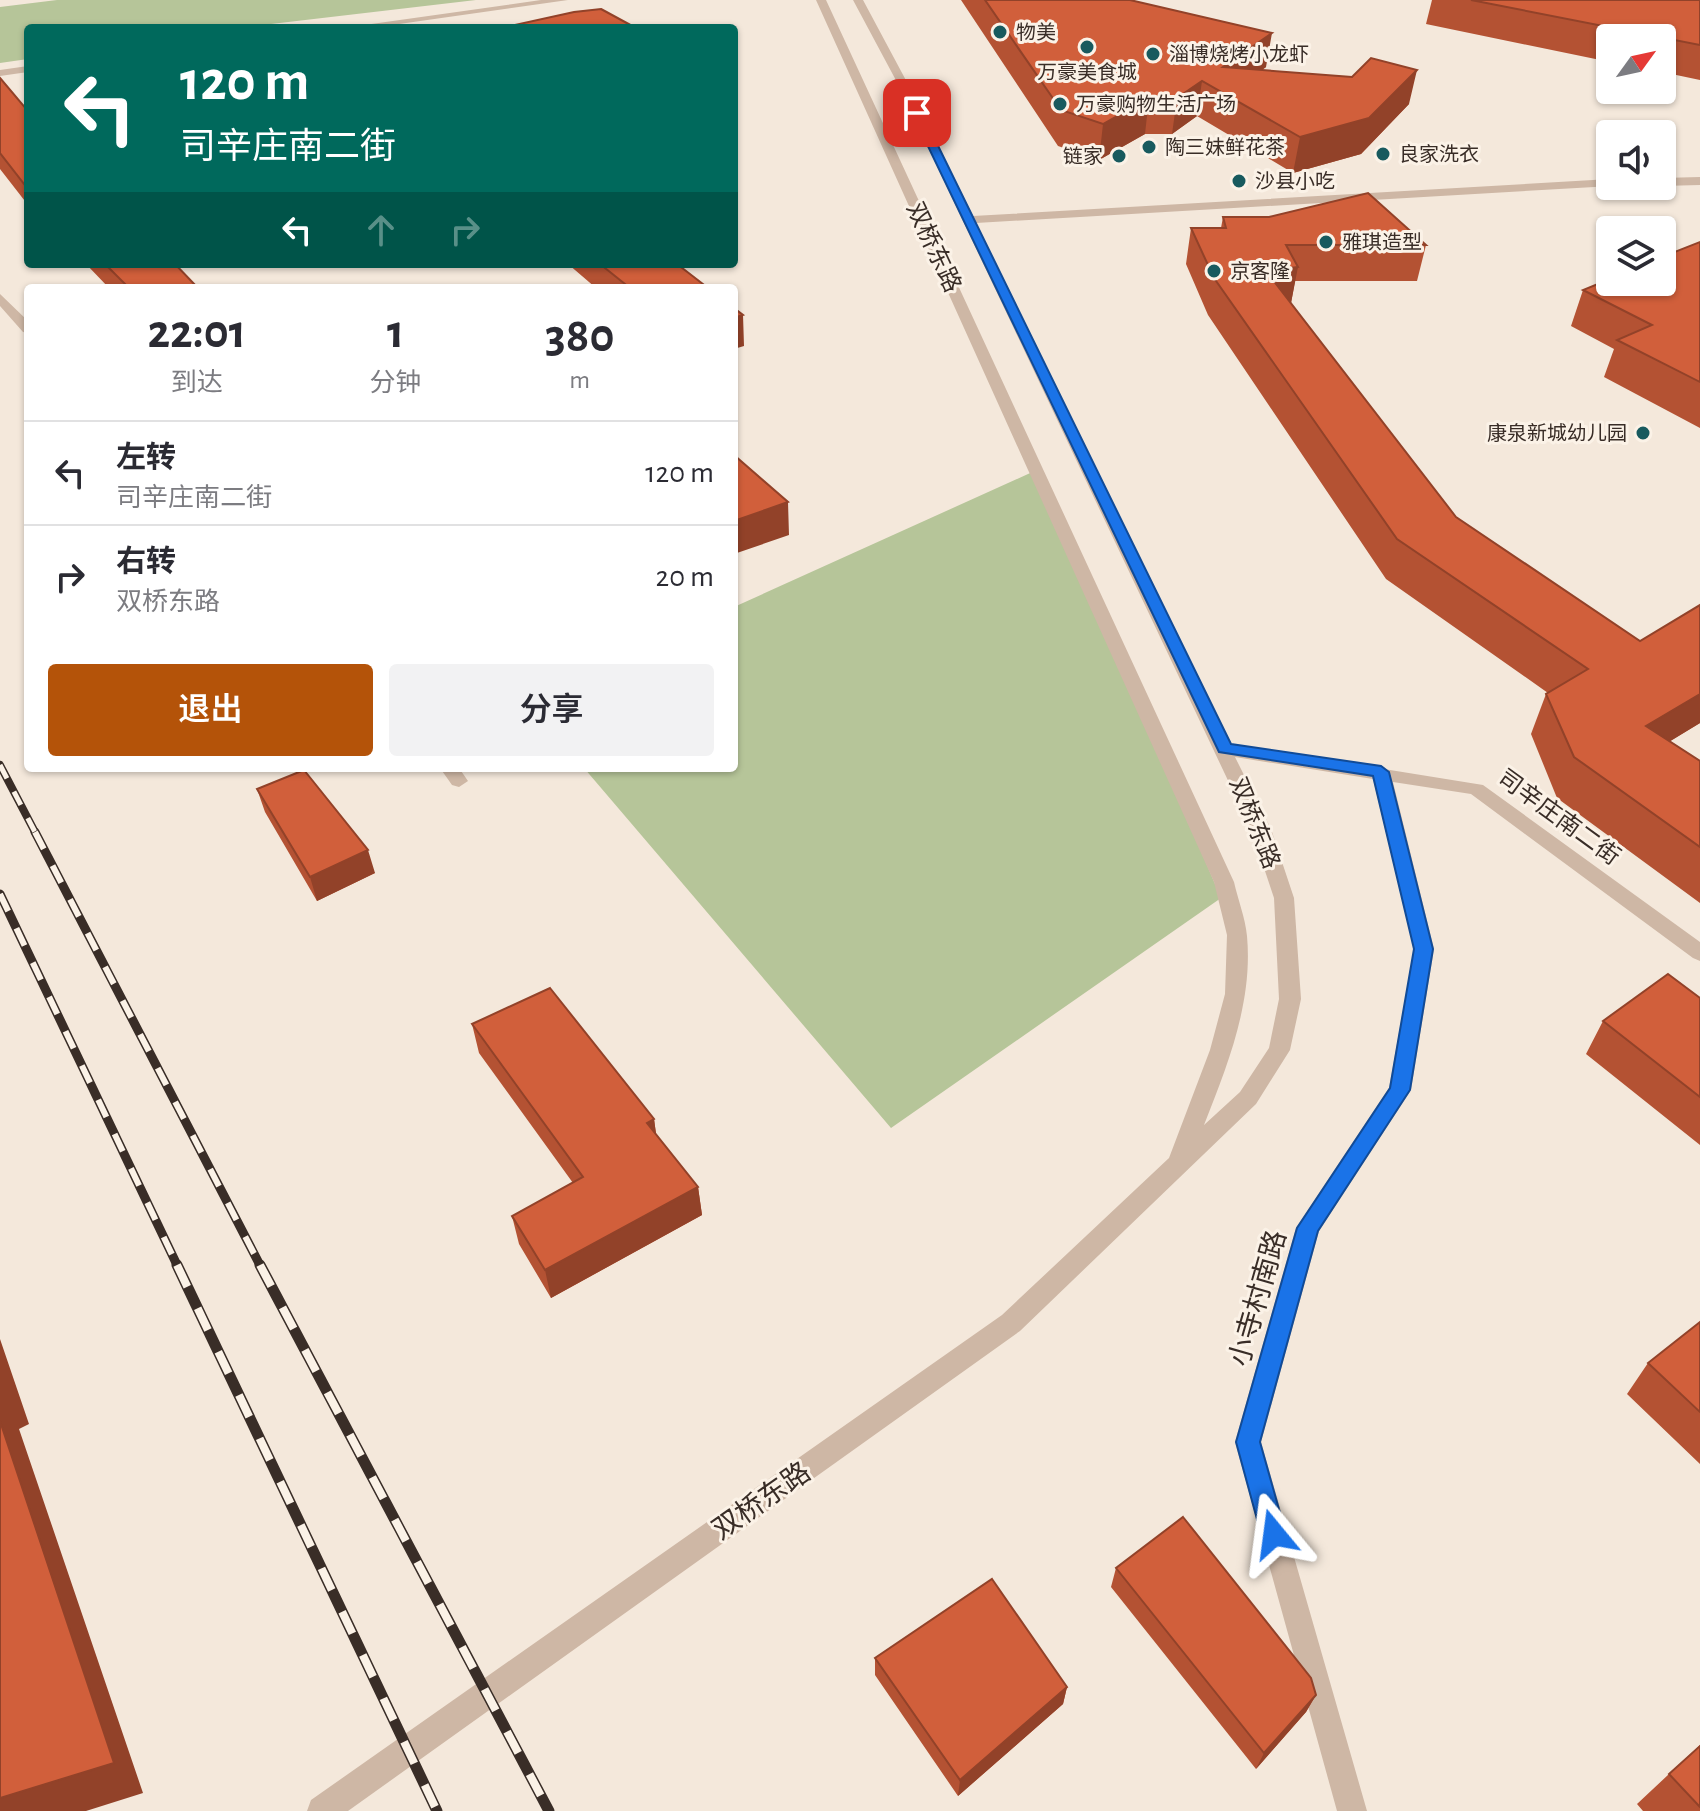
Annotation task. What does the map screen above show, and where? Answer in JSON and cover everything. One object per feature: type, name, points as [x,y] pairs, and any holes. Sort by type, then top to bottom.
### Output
[{"type":"street","points":[[379,24],[563,0]]},
{"type":"street","name":"双桥东路","points":[[821,0],[1224,882],[1237,936],[1235,1006],[1222,1052],[1179,1164]]},
{"type":"street","name":"双桥东路","points":[[322,1811],[1011,1323],[1248,1098],[1279,1050],[1290,999],[1284,898],[1261,829],[904,86],[858,0]]},
{"type":"street","points":[[0,73],[24,70]]},
{"type":"street","points":[[1676,182],[1700,181]]},
{"type":"street","points":[[967,220],[1596,184]]},
{"type":"street","points":[[0,298],[24,325]]},
{"type":"street","name":"司辛庄南二街","points":[[1225,749],[1476,789],[1700,953]]},
{"type":"street","name":"小寺村南路","points":[[1352,1811],[1248,1442],[1308,1228],[1400,1090],[1424,949],[1381,772]]},
{"type":"green space","points":[[57,0],[476,0],[271,24],[24,24],[24,60],[0,63],[0,7]]},
{"type":"green space","points":[[1039,469],[1221,898],[891,1128],[587,772],[738,772],[738,605]]},
{"type":"building","points":[[985,0],[1130,0],[1272,33],[1223,67],[1352,77],[1371,58],[1417,70],[1369,118],[1300,137],[1202,81],[1177,98],[1149,98],[1103,124],[1061,110]]},
{"type":"building","points":[[1471,0],[1700,0],[1700,45],[1676,40],[1676,24],[1596,25]]},
{"type":"building","points":[[601,9],[629,24],[519,24]]},
{"type":"building","points":[[0,78],[24,106],[24,184],[0,153]]},
{"type":"building","points":[[1368,193],[1426,245],[1286,245],[1298,267],[1266,271],[1456,517],[1640,641],[1700,605],[1700,694],[1646,726],[1700,761],[1700,847],[1574,757],[1546,694],[1588,669],[1397,539],[1214,278],[1191,228],[1226,228],[1223,217],[1269,217]]},
{"type":"building","points":[[1700,242],[1700,382],[1617,340],[1652,325],[1583,290],[1596,285],[1596,296],[1676,296],[1676,251]]},
{"type":"building","points":[[109,268],[179,268],[194,284],[125,284]]},
{"type":"building","points":[[605,268],[682,268],[703,284],[625,284]]},
{"type":"building","points":[[738,458],[788,502],[738,520]]},
{"type":"building","points":[[306,772],[368,850],[310,877],[257,789]]},
{"type":"building","points":[[1668,974],[1700,998],[1700,1097],[1603,1021]]},
{"type":"building","points":[[550,988],[654,1119],[647,1123],[698,1187],[545,1270],[512,1216],[583,1177],[472,1024]]},
{"type":"building","points":[[1700,1322],[1700,1412],[1648,1363]]},
{"type":"building","points":[[0,1421],[114,1763],[0,1798]]},
{"type":"building","points":[[1183,1517],[1311,1678],[1316,1695],[1264,1753],[1116,1568]]},
{"type":"building","points":[[992,1579],[1067,1687],[960,1780],[875,1658]]},
{"type":"building","points":[[1700,1746],[1700,1807],[1669,1774]]},
{"type":"railway","points":[[0,765],[36,834]]},
{"type":"railway","points":[[35,832],[261,1267]]},
{"type":"railway","points":[[0,894],[178,1267]]},
{"type":"railway","points":[[177,1265],[437,1811]]},
{"type":"railway","points":[[260,1265],[549,1811]]},
{"type":"place","name":"物美","points":[[1000,32]]},
{"type":"place","name":"万豪美食城","points":[[1087,47]]},
{"type":"place","name":"淄博烧烤小龙虾","points":[[1153,54]]},
{"type":"place","name":"万豪购物生活广场","points":[[1060,104]]},
{"type":"place","name":"陶三妹鲜花茶","points":[[1149,147]]},
{"type":"place","name":"良家洗衣","points":[[1383,154]]},
{"type":"place","name":"链家","points":[[1119,156]]},
{"type":"place","name":"沙县小吃","points":[[1239,181]]},
{"type":"place","name":"雅琪造型","points":[[1326,242]]},
{"type":"place","name":"京客隆","points":[[1214,271]]},
{"type":"place","name":"康泉新城幼儿园","points":[[1643,433]]},
{"type":"route","points":[[917,113],[1225,749],[1381,772],[1424,949],[1400,1090],[1308,1228],[1248,1442],[1274,1534]]}]
